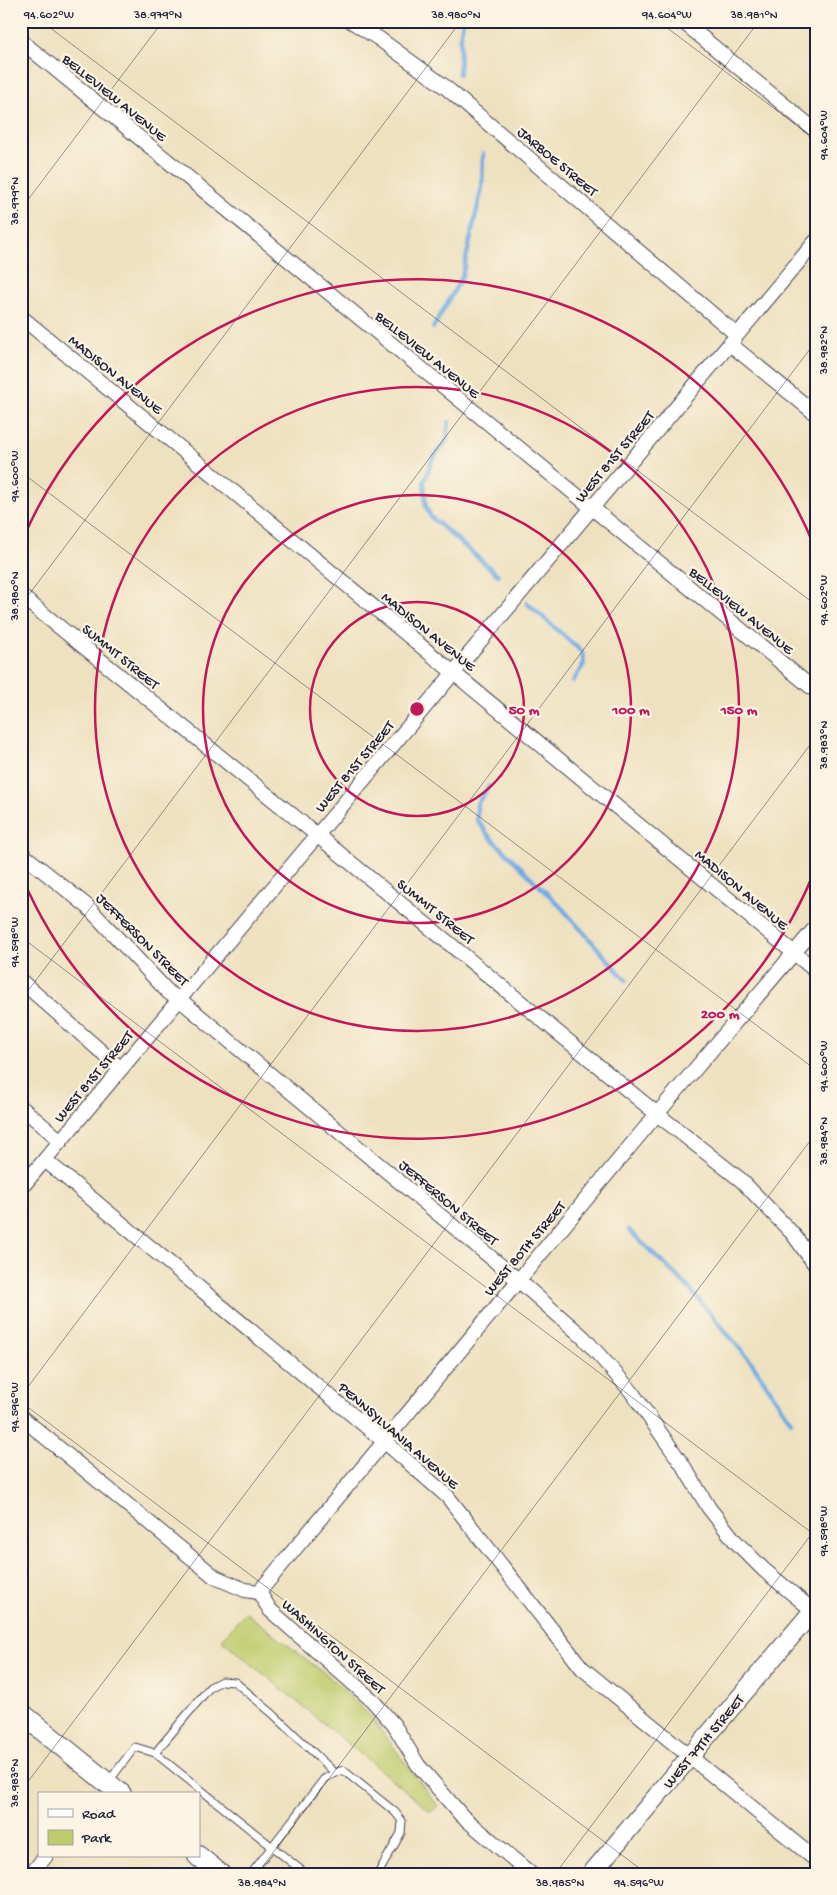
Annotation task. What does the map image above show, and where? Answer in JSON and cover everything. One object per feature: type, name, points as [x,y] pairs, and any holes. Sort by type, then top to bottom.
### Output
[{"type":"main road","points":[[21,1713],[109,1790]]},
{"type":"main road","points":[[200,1858],[220,1874]]},
{"type":"street","name":"JARBOE STREET","points":[[351,21],[378,38],[444,86],[816,414]]},
{"type":"street","points":[[682,21],[816,131]]},
{"type":"street","name":"BELLEVIEW AVENUE","points":[[21,41],[591,509],[816,691]]},
{"type":"street","name":"WEST 81ST STREET","points":[[21,1188],[816,242]]},
{"type":"street","name":"MADISON AVENUE","points":[[21,318],[816,971]]},
{"type":"street","name":"SUMMIT STREET","points":[[21,596],[317,835],[657,1114],[741,1180],[793,1234],[816,1266]]},
{"type":"street","name":"JEFFERSON STREET","points":[[21,853],[87,906],[169,993],[179,999],[518,1280],[583,1337],[631,1391],[684,1467],[709,1508],[735,1541],[764,1570],[815,1610]]},
{"type":"street","name":"WEST 80TH STREET","points":[[259,1592],[816,926]]},
{"type":"street","points":[[21,981],[120,1069]]},
{"type":"street","name":"WEST 81ST STREET","points":[[21,1107],[61,1140]]},
{"type":"street","name":"PENNSYLVANIA AVENUE","points":[[45,1160],[385,1442],[447,1496],[582,1668],[816,1860]]},
{"type":"street","points":[[21,1417],[215,1577],[245,1590],[259,1592]]},
{"type":"street","name":"WASHINGTON STREET","points":[[259,1592],[270,1610],[372,1700],[394,1725],[418,1765],[462,1816],[531,1874]]},
{"type":"street","name":"WEST 79TH STREET","points":[[591,1874],[815,1610]]},
{"type":"street","points":[[31,1874],[44,1858]]},
{"type":"lane","points":[[155,1753],[210,1687],[222,1681],[235,1682],[267,1708],[334,1773]]},
{"type":"lane","points":[[109,1790],[135,1748],[155,1753],[306,1874]]},
{"type":"lane","points":[[251,1874],[324,1780],[342,1770],[395,1812],[402,1822],[402,1833],[378,1873]]},
{"type":"green space","points":[[245,1612],[334,1681],[370,1716],[438,1806],[431,1812],[222,1640]]},
{"type":"waterway","points":[[459,74],[463,21]]},
{"type":"waterway","points":[[433,328],[462,277],[482,187],[483,154]]},
{"type":"waterway","points":[[449,422],[446,442],[433,458],[424,482],[426,507],[431,517],[498,575]]},
{"type":"waterway","points":[[527,603],[582,652],[584,664],[573,681]]},
{"type":"waterway","points":[[489,786],[477,804],[477,820],[489,836],[560,906],[626,980]]},
{"type":"waterway","points":[[629,1230],[689,1288],[752,1363],[791,1421]]}]
